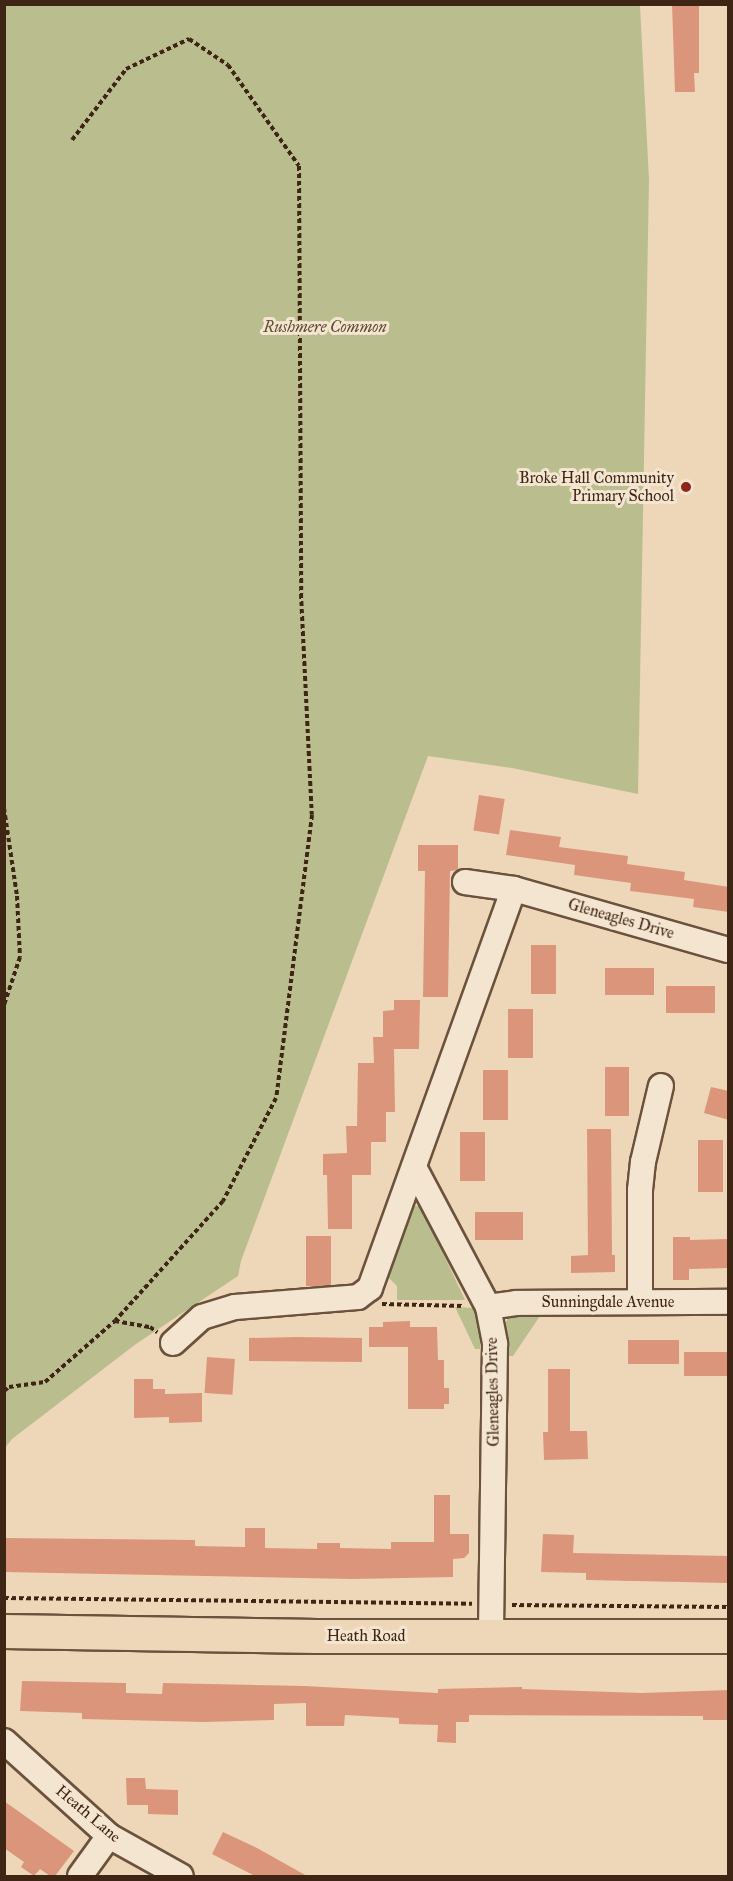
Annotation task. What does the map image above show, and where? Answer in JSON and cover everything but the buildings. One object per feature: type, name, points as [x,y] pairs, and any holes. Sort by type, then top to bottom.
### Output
[{"type":"main road","name":"Heath Road","points":[[4,1631],[492,1620],[729,1636]]},
{"type":"street","name":"Gleneagles Drive","points":[[465,882],[514,889],[729,950]]},
{"type":"street","points":[[173,1343],[202,1317],[235,1307],[358,1297],[370,1288],[514,889]]},
{"type":"street","points":[[639,1302],[640,1190],[643,1162],[661,1086]]},
{"type":"street","name":"Gleneagles Drive","points":[[414,1167],[488,1307],[495,1344],[492,1620]]},
{"type":"street","name":"Sunningdale Avenue","points":[[488,1307],[516,1303],[729,1302]]},
{"type":"street","name":"Heath Lane","points":[[4,1741],[109,1836],[181,1876]]},
{"type":"street","points":[[80,1876],[109,1836]]},
{"type":"path","points":[[4,1390],[9,1387],[45,1382],[115,1321],[223,1202],[276,1098],[312,814],[302,594],[299,166],[228,65],[189,39],[126,69],[72,140]]},
{"type":"path","points":[[4,808],[17,896],[20,957],[4,1005]]},
{"type":"path","points":[[358,1297],[387,1305],[488,1307]]},
{"type":"path","points":[[115,1321],[150,1327],[173,1343]]},
{"type":"path","points":[[4,1598],[492,1620],[729,1607]]},
{"type":"green space","name":"Rushmere Common","points":[[5,4],[640,5],[649,180],[638,794],[512,768],[428,756],[241,1261],[238,1276],[136,1344],[12,1439],[5,1448]]},
{"type":"green space","points":[[413,1206],[421,1206],[465,1300],[397,1300],[397,1286],[383,1272],[406,1210]]},
{"type":"green space","points":[[455,1307],[474,1308],[480,1332],[480,1349],[475,1349]]},
{"type":"green space","points":[[542,1313],[513,1356],[505,1356],[504,1326],[510,1315]]},
{"type":"place","name":"Broke Hall Community Primary School","points":[[686,487]]}]
